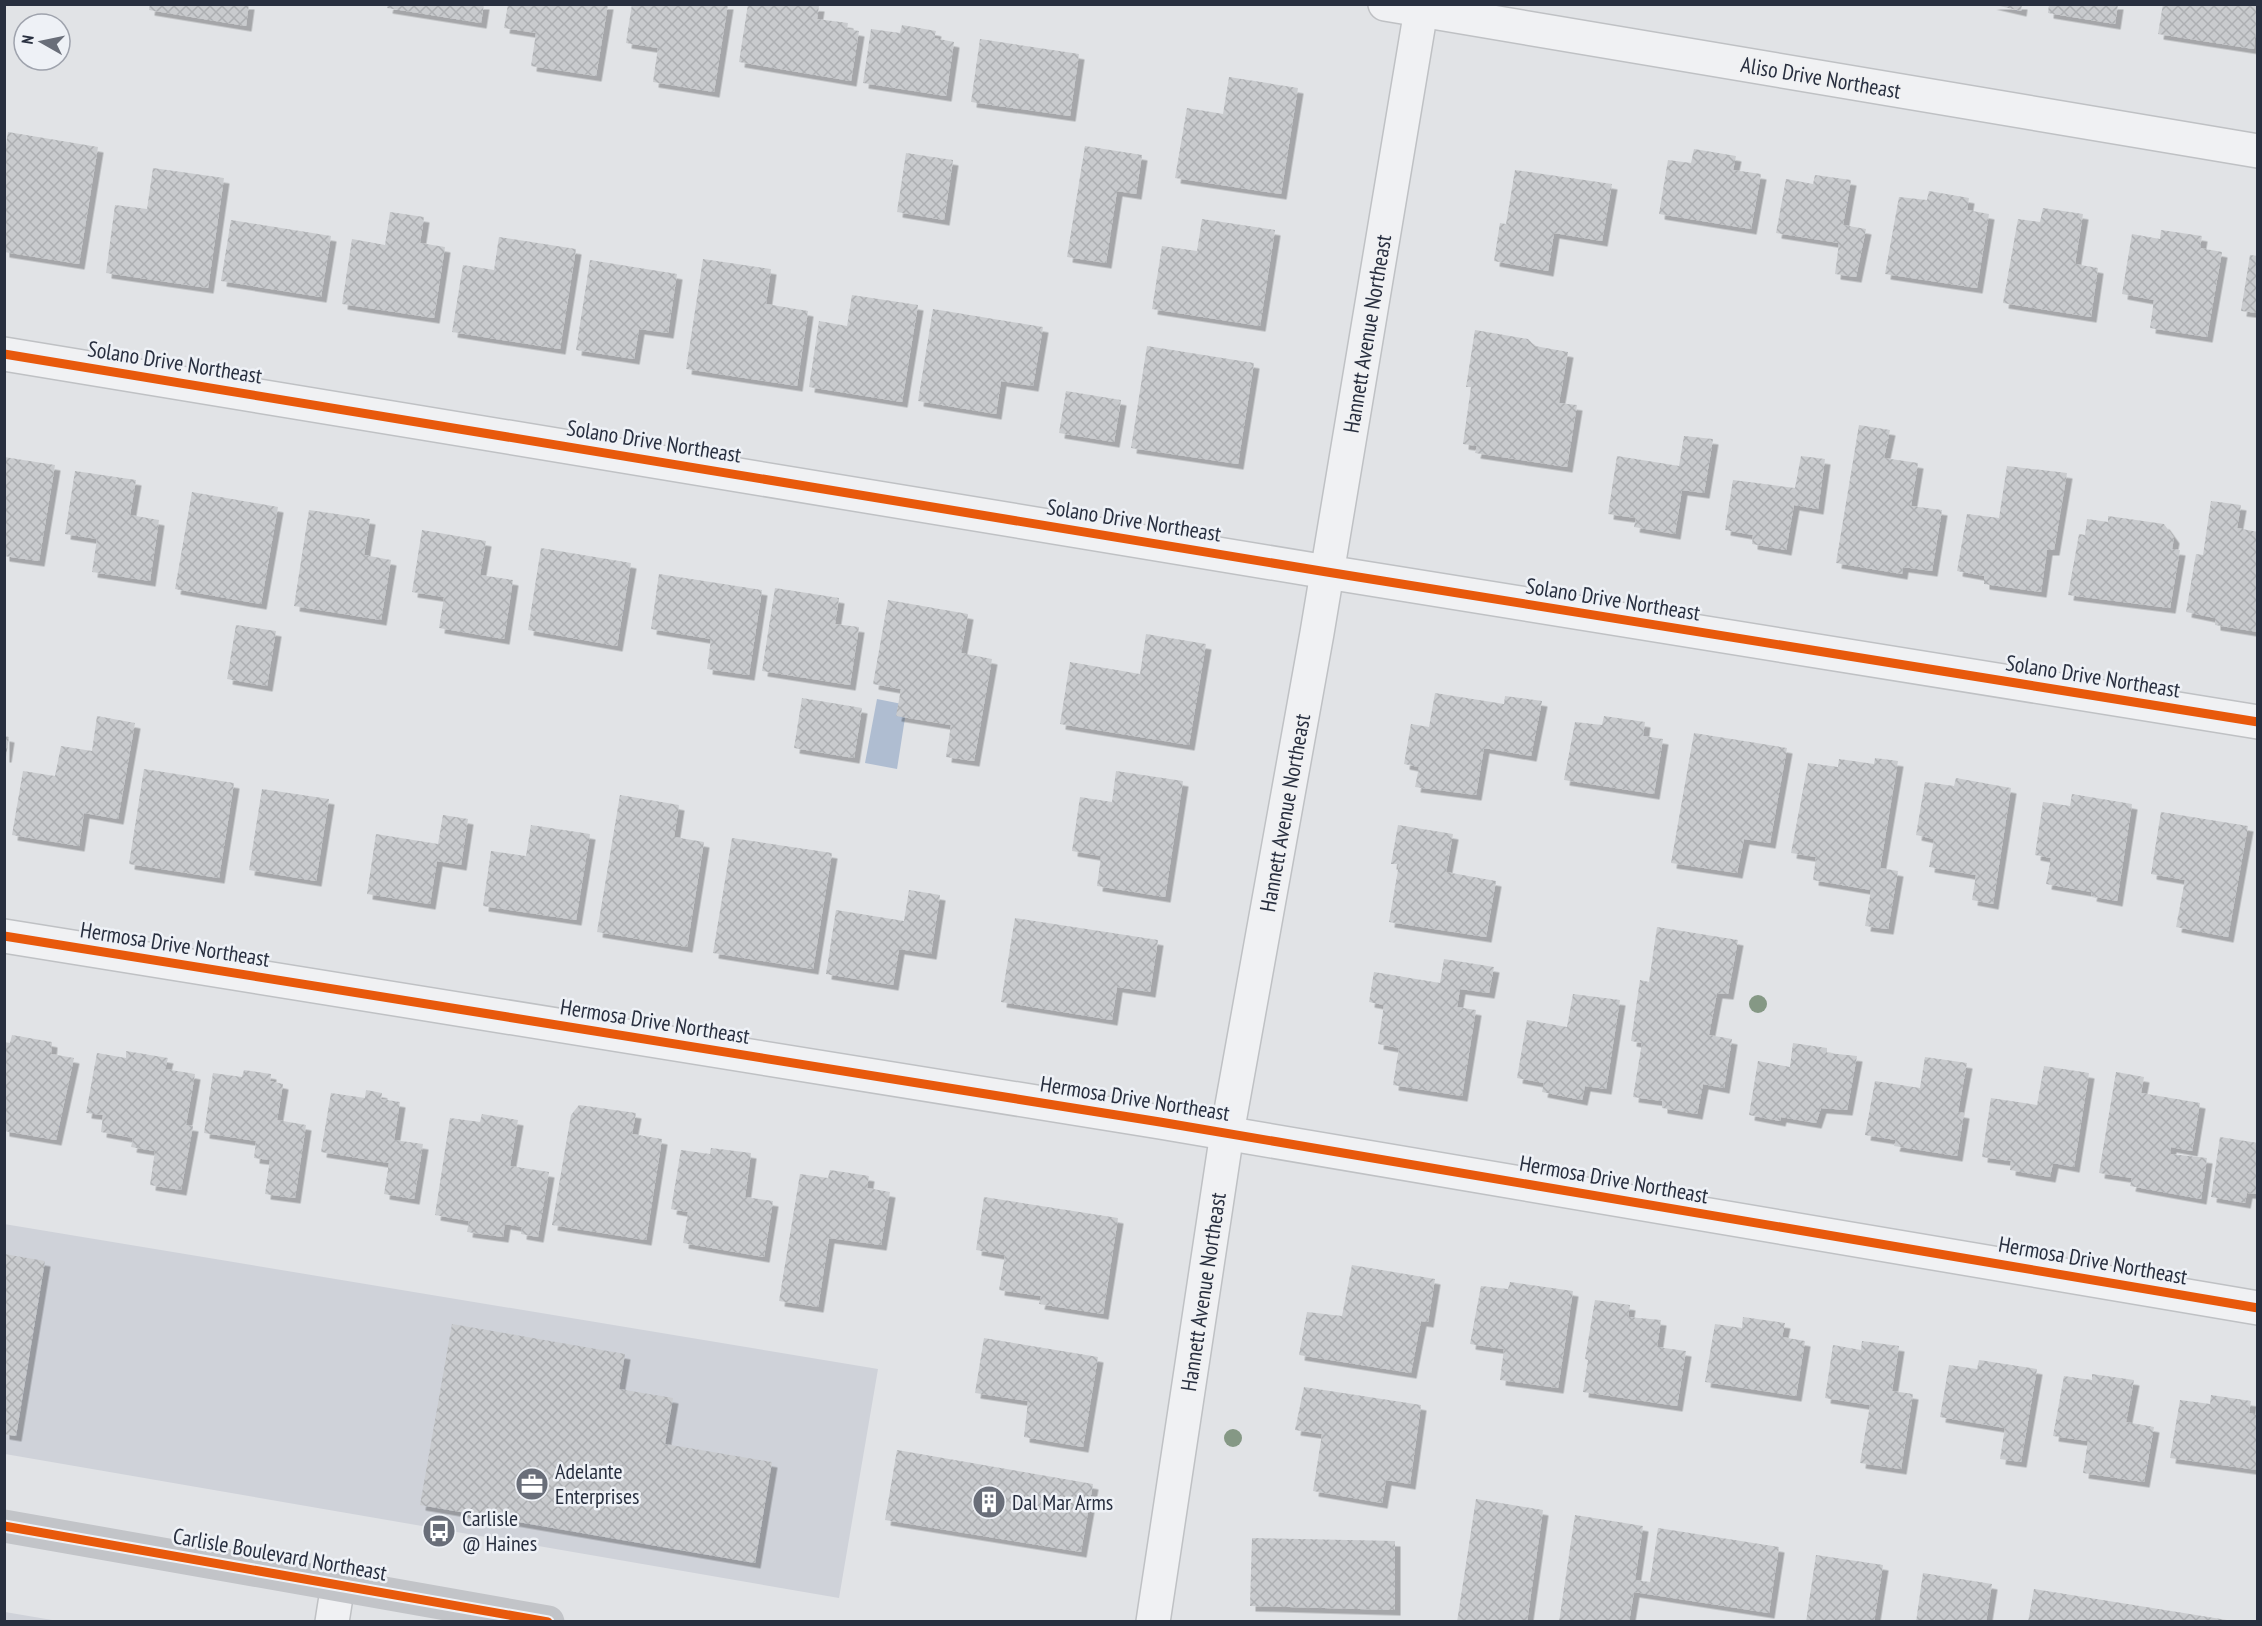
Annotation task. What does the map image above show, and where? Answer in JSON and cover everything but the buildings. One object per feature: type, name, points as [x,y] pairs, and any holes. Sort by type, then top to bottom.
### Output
[{"type":"main road","name":"Carlisle Boulevard Northeast","points":[[4,1526],[548,1622]]},
{"type":"street","name":"Aliso Drive Northeast","points":[[1386,4],[1421,7],[2258,151]]},
{"type":"street","name":"Hannett Avenue Northeast","points":[[1153,1622],[1227,1133],[1327,572],[1421,7]]},
{"type":"street","name":"Solano Drive Northeast","points":[[4,354],[1327,572],[2258,722]]},
{"type":"street","name":"Hermosa Drive Northeast","points":[[4,936],[1227,1133],[2258,1308]]},
{"type":"street","points":[[332,1622],[338,1584]]},
{"type":"shaded area","points":[[4,1224],[878,1369],[839,1598],[5,1454]]},
{"type":"shaded area","points":[[5,1612],[58,1621],[5,1621]]},
{"type":"water","points":[[877,699],[907,705],[897,769],[865,763]]},
{"type":"cycle path","points":[[4,354],[1327,572],[2258,722]]},
{"type":"cycle path","points":[[4,936],[1160,1122],[2258,1308]]},
{"type":"cycle path","points":[[4,1526],[548,1622]]},
{"type":"place","name":"Adelante Enterprises","points":[[532,1484]]},
{"type":"place","name":"Dal Mar Arms","points":[[989,1502]]},
{"type":"place","name":"Carlisle @ Haines","points":[[439,1531]]}]
